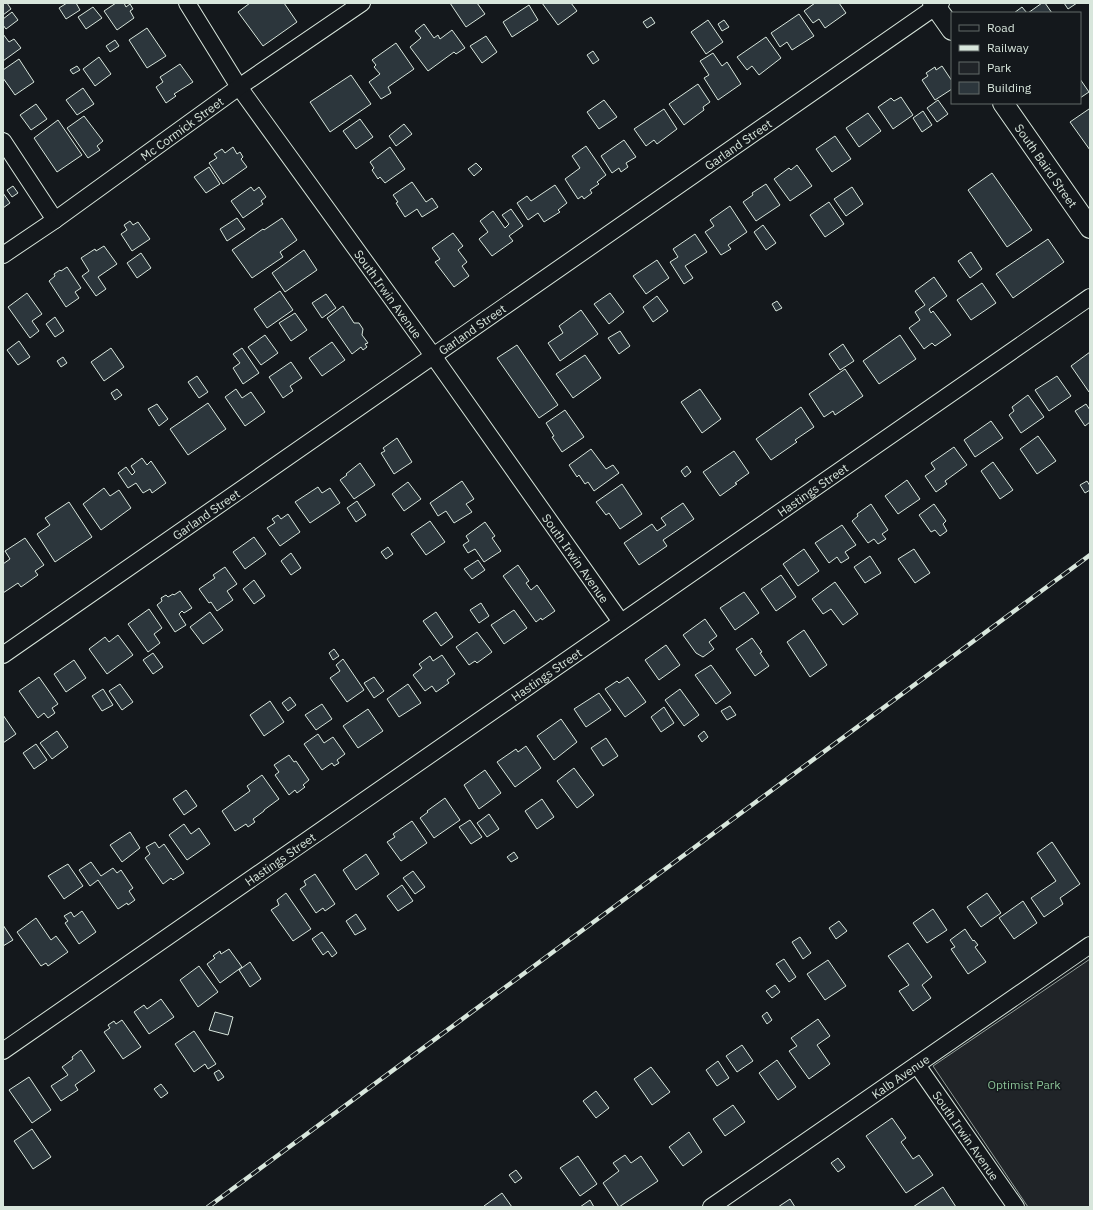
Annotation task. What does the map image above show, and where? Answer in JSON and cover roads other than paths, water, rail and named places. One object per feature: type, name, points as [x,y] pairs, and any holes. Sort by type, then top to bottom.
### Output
[{"type":"street","name":"South Irwin Avenue","points":[[187,3],[239,87],[434,356],[621,622]]},
{"type":"street","name":"Mc Cormick Street","points":[[3,256],[239,87],[362,3]]},
{"type":"street","points":[[937,4],[951,28]]},
{"type":"street","name":"Garland Street","points":[[3,655],[937,4]]},
{"type":"street","name":"South Baird Street","points":[[1004,104],[1090,228]]},
{"type":"street","points":[[3,141],[55,220]]},
{"type":"street","name":"Hastings Street","points":[[3,1052],[1090,297]]},
{"type":"street","name":"Kalb Avenue","points":[[711,1207],[1090,945]]},
{"type":"street","name":"South Irwin Avenue","points":[[917,1065],[1016,1207]]},
{"type":"railway","points":[[208,1207],[1090,555]]},
{"type":"park label","name":"Optimist Park","points":[[1024,1084]]}]
